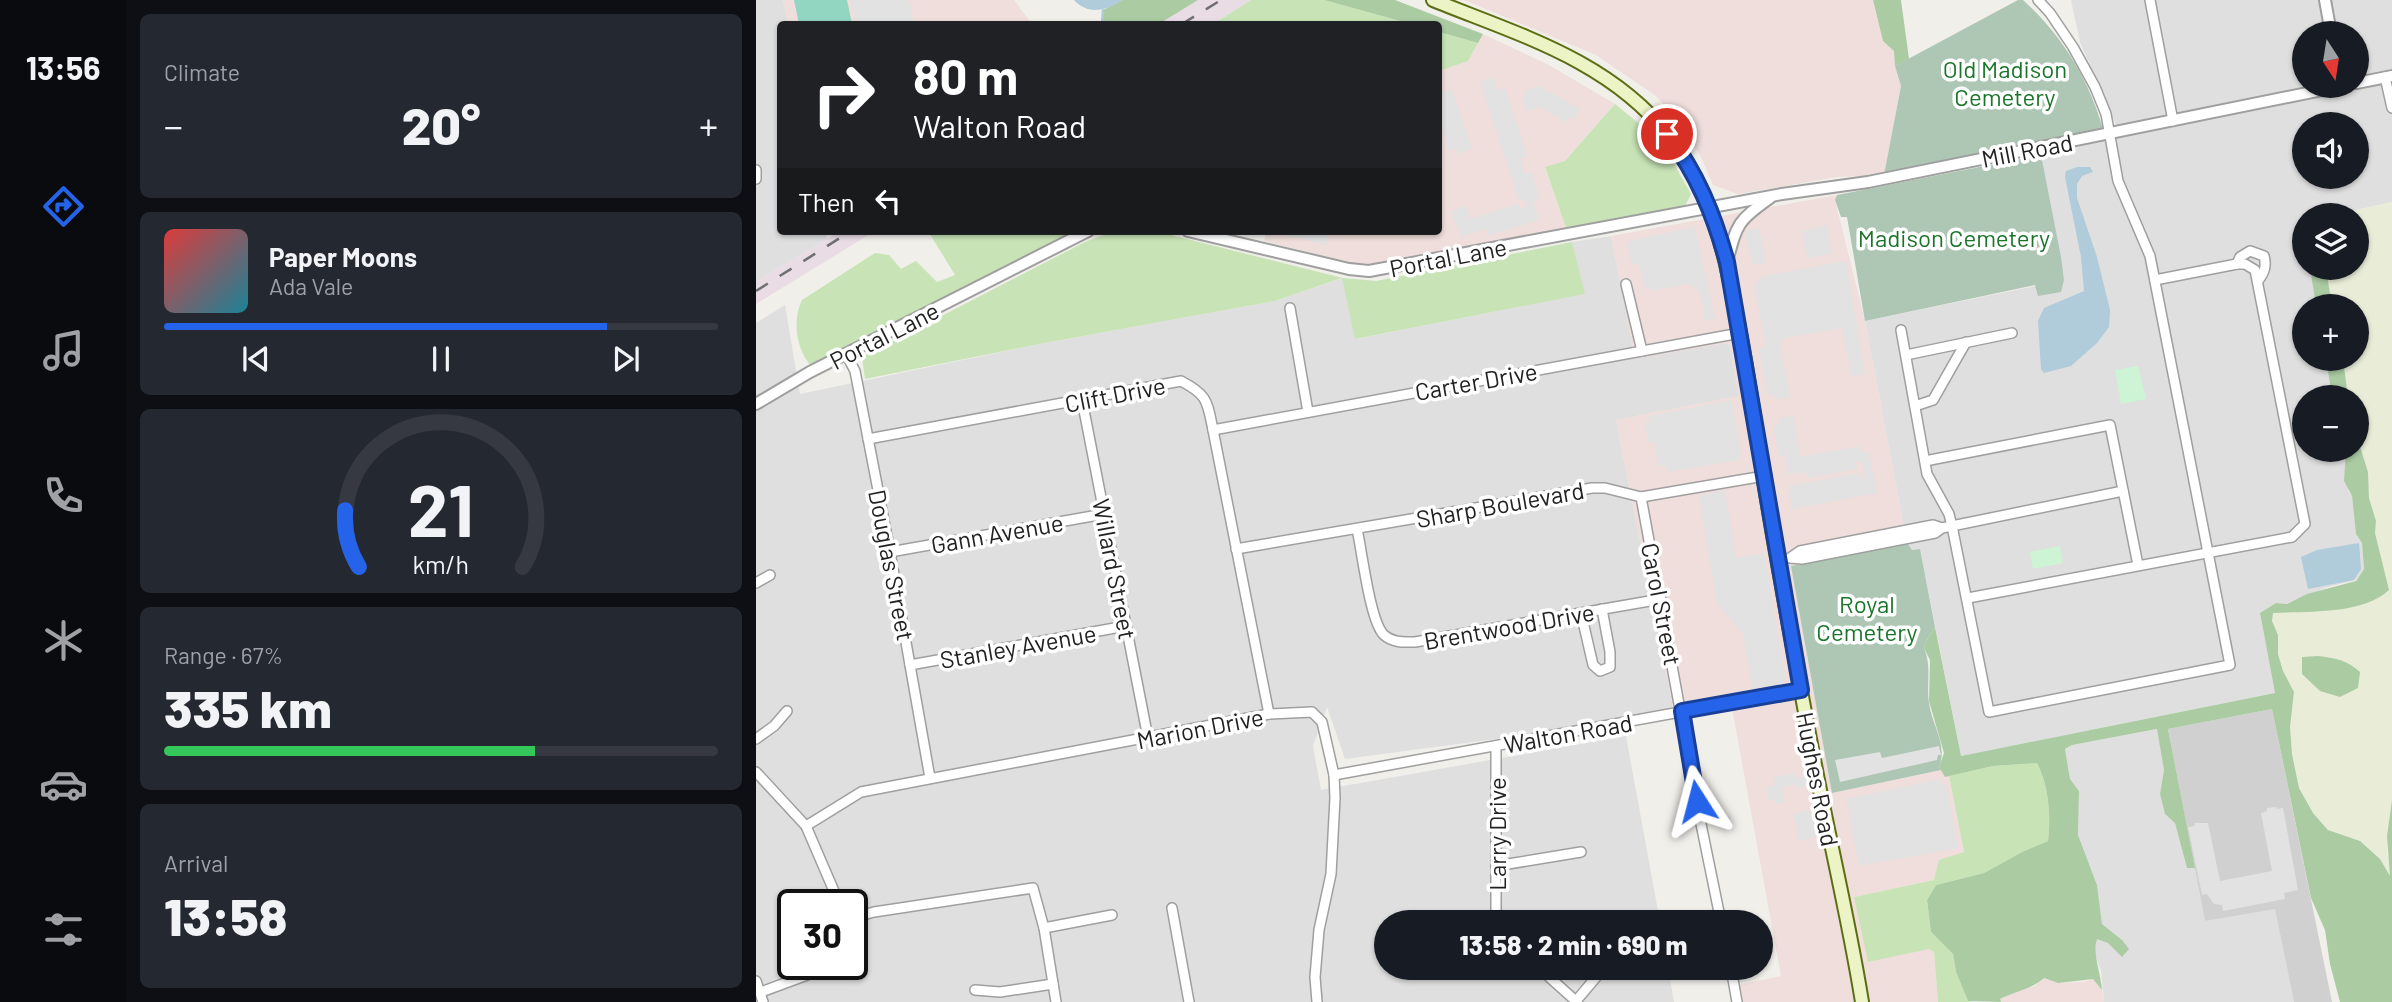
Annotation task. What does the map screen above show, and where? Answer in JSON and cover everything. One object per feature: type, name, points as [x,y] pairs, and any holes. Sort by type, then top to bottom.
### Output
[{"type":"main road","name":"Hughes Road","points":[[1433,0],[1574,57],[1616,84],[1648,112],[1667,134],[1693,172],[1710,207],[1727,262],[1764,476],[1784,559],[1801,690],[1862,1002]]},
{"type":"street","points":[[1901,330],[1927,474],[1949,514],[1989,712],[2230,665],[2150,256],[2118,181],[2106,114],[2085,66],[2050,13],[2038,0]]},
{"type":"street","points":[[2150,0],[2173,121]]},
{"type":"street","points":[[2325,0],[2329,21]]},
{"type":"street","points":[[2370,80],[2389,76],[2392,108]]},
{"type":"street","name":"Mill Road","points":[[1710,207],[1868,182],[2292,96]]},
{"type":"street","points":[[756,170],[756,179]]},
{"type":"street","points":[[1727,262],[1738,225],[1745,216],[1772,196]]},
{"type":"street","name":"Portal Lane","points":[[1205,235],[1349,269],[1368,271],[1710,207]]},
{"type":"street","name":"Portal Lane","points":[[756,404],[846,354],[1080,235]]},
{"type":"street","points":[[2237,264],[2240,257],[2250,251],[2264,256],[2265,270],[2258,281]]},
{"type":"street","points":[[1968,598],[2292,537],[2305,524],[2255,270],[2251,266],[2237,264],[2155,280]]},
{"type":"street","points":[[1626,284],[1642,351]]},
{"type":"street","points":[[1290,308],[1308,412]]},
{"type":"street","name":"Carter Drive","points":[[1213,430],[1740,333]]},
{"type":"street","points":[[1906,355],[2012,333]]},
{"type":"street","points":[[1915,406],[1933,400],[1966,342]]},
{"type":"street","name":"Douglas Street","points":[[846,354],[855,371],[930,778]]},
{"type":"street","name":"Clift Drive","points":[[867,439],[1181,381],[1200,391],[1208,406],[1269,714]]},
{"type":"street","name":"Willard Street","points":[[1082,400],[1148,738]]},
{"type":"street","points":[[1925,461],[2110,425],[2138,565]]},
{"type":"street","name":"Sharp Boulevard","points":[[1236,549],[1592,488],[1605,488],[1642,497],[1764,476]]},
{"type":"street","points":[[1784,559],[1800,551],[1883,539],[1933,525],[1942,528],[2123,491]]},
{"type":"street","name":"Carol Street","points":[[1642,497],[1719,910]]},
{"type":"street","name":"Gann Avenue","points":[[890,552],[1104,514]]},
{"type":"street","name":"Brentwood Drive","points":[[1357,529],[1375,619],[1383,634],[1396,642],[1415,642],[1661,599]]},
{"type":"street","points":[[756,583],[770,575]]},
{"type":"street","points":[[1581,613],[1593,665],[1600,671],[1610,667],[1602,609]]},
{"type":"street","name":"Stanley Avenue","points":[[910,665],[1126,626]]},
{"type":"street","name":"Walton Road","points":[[1335,775],[1801,690]]},
{"type":"street","points":[[756,739],[775,726],[787,711]]},
{"type":"street","name":"Marion Drive","points":[[806,826],[861,792],[1269,714],[1312,712],[1322,722],[1335,775],[1331,874],[1319,930],[1315,977],[1317,1002]]},
{"type":"street","name":"Larry Drive","points":[[1496,746],[1496,910]]},
{"type":"street","points":[[756,772],[806,826],[833,889]]},
{"type":"street","points":[[1496,866],[1581,852]]},
{"type":"street","points":[[868,914],[1033,888],[1044,928],[1056,1002]]},
{"type":"street","points":[[1172,908],[1189,1002]]},
{"type":"street","points":[[1044,928],[1112,915]]},
{"type":"street","points":[[761,992],[793,980]]},
{"type":"street","points":[[1552,980],[1576,1002],[1594,980]]},
{"type":"street","points":[[1733,980],[1737,1002]]},
{"type":"street","points":[[756,981],[764,1002]]},
{"type":"street","points":[[975,990],[1000,992],[1053,984]]},
{"type":"shaded area","points":[[756,0],[783,0],[787,21],[777,21],[777,235],[826,235],[827,239],[756,282]]},
{"type":"shaded area","points":[[783,0],[1014,0],[1030,21],[787,21]]},
{"type":"shaded area","points":[[851,0],[908,0],[912,9],[913,21],[855,21]]},
{"type":"shaded area","points":[[1198,0],[1251,0],[1218,21],[1164,21]]},
{"type":"shaded area","points":[[1464,0],[1873,0],[1883,41],[1894,51],[1901,86],[1884,175],[1837,177],[1738,194],[1713,185],[1701,157],[1677,120],[1656,96],[1596,55]]},
{"type":"shaded area","points":[[2071,0],[2392,0],[2392,202],[2369,207],[2369,203],[2292,203],[2292,280],[2312,280],[2314,294],[2292,294],[2292,371],[2328,371],[2330,385],[2292,385],[2292,462],[2347,462],[2348,491],[2352,496],[2356,534],[2362,543],[2364,569],[2356,580],[2328,587],[2286,604],[2276,603],[2260,613],[2275,693],[1961,756],[1920,549],[1912,550],[1907,543],[1865,321],[2064,280],[2038,142],[2116,125],[2080,42]]},
{"type":"shaded area","points":[[1483,34],[1549,65],[1615,104],[1565,161],[1545,168],[1566,228],[1380,264],[1353,263],[1264,241],[1265,235],[1442,235],[1442,70],[1468,61]]},
{"type":"shaded area","points":[[1494,78],[1497,90],[1505,88],[1527,156],[1520,159],[1525,174],[1532,172],[1539,198],[1533,201],[1539,220],[1488,236],[1486,229],[1461,237],[1451,211],[1465,205],[1470,219],[1518,204],[1520,208],[1526,207],[1524,199],[1519,200],[1480,82]]},
{"type":"shaded area","points":[[1540,86],[1580,109],[1574,120],[1569,117],[1566,122],[1540,107],[1527,111],[1522,98],[1526,97],[1524,91]]},
{"type":"shaded area","points":[[1452,89],[1472,149],[1458,154],[1456,149],[1449,151],[1442,127],[1442,92]]},
{"type":"shaded area","points":[[1837,195],[1835,200],[1865,321],[1907,543],[1831,557],[1832,793],[1941,770],[1945,777],[1949,776],[1964,852],[1934,880],[1854,897],[1934,952],[1938,1002],[1741,1002],[1738,985],[1773,980],[1781,976],[1773,932],[1773,910],[1769,910],[1730,697],[1673,707],[1616,420],[1738,396],[1730,346],[1726,343],[1635,359],[1611,236]]},
{"type":"shaded area","points":[[1827,225],[1832,254],[1808,258],[1802,231]]},
{"type":"shaded area","points":[[1695,228],[1715,319],[1705,321],[1700,291],[1689,284],[1651,291],[1650,287],[1645,288],[1639,264],[1632,265],[1627,242]]},
{"type":"shaded area","points":[[1759,229],[1766,263],[1752,265],[1745,231]]},
{"type":"shaded area","points":[[833,235],[868,235],[756,304],[756,282]]},
{"type":"shaded area","points":[[1287,235],[1328,235],[1326,245]]},
{"type":"shaded area","points":[[1611,236],[1635,358],[1726,343],[1730,346],[1739,396],[1616,420],[1673,707],[1549,732],[1345,759],[1327,707],[1313,746],[1321,790],[1626,736],[1658,910],[1374,910],[1374,980],[1670,980],[1674,1002],[756,1002],[756,323],[785,305],[800,394],[1039,344],[1275,301],[1343,278],[1356,339],[1584,294],[1572,242]]},
{"type":"shaded area","points":[[1846,261],[1865,374],[1851,376],[1842,328],[1785,338],[1780,343],[1790,397],[1775,400],[1774,394],[1767,395],[1759,348],[1766,346],[1755,289],[1757,282],[1764,276]]},
{"type":"shaded area","points":[[1732,400],[1740,460],[1668,472],[1665,465],[1659,467],[1654,441],[1648,441],[1645,422],[1651,421],[1648,416]]},
{"type":"shaded area","points":[[1793,416],[1801,457],[1860,446],[1861,453],[1869,452],[1877,493],[1792,509],[1788,486],[1860,473],[1861,478],[1865,478],[1861,461],[1856,462],[1857,469],[1808,478],[1806,472],[1788,474],[1785,456],[1779,456],[1773,426],[1779,424],[1778,418]]},
{"type":"shaded area","points":[[1725,490],[1736,558],[1764,553],[1786,683],[1753,689],[1743,634],[1717,603],[1699,495]]},
{"type":"shaded area","points":[[2272,709],[2332,1002],[2294,1002],[2275,909],[2205,921],[2168,729]]},
{"type":"shaded area","points":[[2158,729],[2164,770],[2160,794],[2165,814],[2175,822],[2187,868],[2195,868],[2205,921],[2275,908],[2294,1002],[2104,1002],[2101,971],[2093,948],[2097,938],[2108,943],[2122,957],[2122,940],[2102,924],[2097,885],[2078,835],[2079,791],[2070,779],[2065,750],[2072,745]]},
{"type":"shaded area","points":[[1939,746],[1941,755],[1938,755],[1937,760],[1840,782],[1835,760],[1880,752],[1882,758]]},
{"type":"shaded area","points":[[1795,773],[1797,777],[1808,776],[1810,786],[1796,788],[1795,784],[1783,787],[1785,802],[1776,804],[1775,800],[1768,801],[1766,787],[1775,785],[1774,777]]},
{"type":"shaded area","points":[[1940,779],[1941,784],[1946,784],[1958,848],[1859,866],[1846,799]]},
{"type":"shaded area","points":[[2267,808],[2283,808],[2298,890],[2284,893],[2285,899],[2223,911],[2222,905],[2214,904],[2207,894],[2202,895],[2188,827],[2195,826],[2194,823],[2208,823],[2220,881],[2272,871],[2261,813],[2267,811]]},
{"type":"shaded area","points":[[1810,810],[1812,818],[1816,818],[1816,837],[1799,841],[1793,813]]},
{"type":"shaded area","points":[[2044,978],[2058,983],[2093,979],[2102,990],[2104,1002],[2001,1002],[2000,999],[2035,986]]},
{"type":"green space","points":[[794,0],[847,0],[851,21],[798,21]]},
{"type":"green space","points":[[1123,0],[1198,0],[1164,21],[1102,21],[1103,10]]},
{"type":"green space","points":[[1251,0],[1324,0],[1400,21],[1218,21]]},
{"type":"green space","points":[[1324,0],[1395,0],[1483,34],[1478,43],[1442,33],[1442,21],[1400,21]]},
{"type":"green space","points":[[1873,0],[1901,0],[1909,59],[1895,66],[1894,51],[1883,41]]},
{"type":"green space","name":"Old Madison Cemetery","points":[[2018,0],[2023,0],[2037,13],[2072,58],[2090,93],[2103,129],[1884,175],[1901,86],[1895,66]]},
{"type":"green space","points":[[1442,33],[1478,43],[1468,61],[1442,70]]},
{"type":"green space","points":[[1615,104],[1647,130],[1674,164],[1691,194],[1685,206],[1566,228],[1545,167],[1565,161]]},
{"type":"green space","name":"Madison Cemetery","points":[[2041,155],[2061,257],[2064,280],[2061,292],[2038,296],[2035,285],[1865,321],[1847,217],[1841,217],[1835,200],[1837,195]]},
{"type":"green space","points":[[2392,202],[2392,800],[2387,852],[2392,876],[2380,859],[2360,841],[2329,830],[2313,813],[2299,788],[2290,727],[2294,692],[2283,671],[2278,654],[2278,635],[2272,622],[2273,613],[2333,611],[2379,555],[2376,521],[2369,498],[2365,462],[2369,462],[2369,385],[2346,385],[2345,371],[2369,371],[2369,294],[2330,294],[2328,280],[2369,280],[2369,207]]},
{"type":"green space","points":[[930,235],[1066,235],[811,366],[806,359],[799,343],[796,325],[802,300],[875,253],[889,255],[901,269],[916,261],[937,282],[955,275]]},
{"type":"green space","points":[[1104,235],[1171,235],[1343,278],[1376,281],[1572,242],[1585,294],[1355,339],[1342,278],[1275,301],[865,379],[862,357],[1085,242]]},
{"type":"green space","points":[[2312,280],[2328,280],[2330,294],[2314,294]]},
{"type":"green space","points":[[2138,366],[2146,399],[2121,404],[2115,370]]},
{"type":"green space","points":[[2328,371],[2345,371],[2346,385],[2330,385]]},
{"type":"green space","points":[[2345,462],[2365,462],[2369,498],[2376,521],[2375,533],[2389,590],[2378,598],[2350,608],[2273,613],[2272,621],[2278,635],[2278,654],[2283,671],[2294,692],[2290,727],[2299,788],[2313,813],[2328,830],[2360,841],[2380,859],[2390,876],[2387,836],[2392,800],[2392,1002],[2340,1002],[2325,930],[2311,898],[2272,709],[2168,729],[2195,868],[2187,868],[2175,823],[2165,814],[2160,794],[2164,770],[2157,729],[2072,745],[2065,749],[2070,779],[2079,791],[2078,835],[2097,885],[2102,924],[2129,949],[2122,957],[2108,943],[2097,939],[2096,957],[2102,990],[2093,979],[2058,983],[2044,978],[2000,999],[2001,1002],[1968,1001],[1956,972],[1953,954],[1931,932],[1927,900],[1936,885],[1984,873],[2048,841],[2048,801],[2037,763],[1993,766],[1945,777],[1939,767],[1944,753],[1929,701],[1930,660],[1924,648],[1935,627],[1961,756],[2275,693],[2260,613],[2276,603],[2287,604],[2307,594],[2356,581],[2364,569],[2362,543],[2356,534],[2352,496],[2344,481]]},
{"type":"green space","name":"Royal Cemetery","points":[[1907,543],[1912,550],[1920,549],[1935,627],[1924,648],[1928,662],[1929,703],[1941,743],[1941,770],[1832,793],[1791,566]]},
{"type":"green space","points":[[2060,546],[2063,563],[2033,569],[2030,552]]},
{"type":"green space","points":[[2318,656],[2340,660],[2360,672],[2358,688],[2340,697],[2320,691],[2302,674],[2302,657]]},
{"type":"green space","points":[[2037,763],[2048,801],[2048,841],[1984,873],[1936,885],[1927,900],[1931,932],[1953,954],[1956,972],[1968,1001],[1973,1002],[1938,1002],[1934,952],[1929,949],[1868,962],[1854,897],[1934,880],[1939,860],[1964,852],[1949,776],[1993,766]]},
{"type":"water","points":[[1074,0],[1123,0],[1092,10]]},
{"type":"water","points":[[2077,167],[2090,167],[2093,172],[2082,176],[2077,184],[2077,198],[2097,257],[2110,310],[2109,327],[2097,343],[2071,366],[2044,373],[2041,369],[2038,321],[2044,308],[2084,291],[2081,257],[2065,177],[2066,171]]},
{"type":"water","points":[[2359,543],[2361,569],[2354,580],[2308,589],[2301,557],[2317,550]]},
{"type":"waterway","points":[[1102,21],[1103,10]]},
{"type":"railway","points":[[1187,21],[1221,0]]},
{"type":"railway","points":[[756,291],[845,235]]},
{"type":"route","points":[[1667,134],[1682,153],[1704,194],[1727,262],[1801,690],[1682,711],[1697,801]]}]
